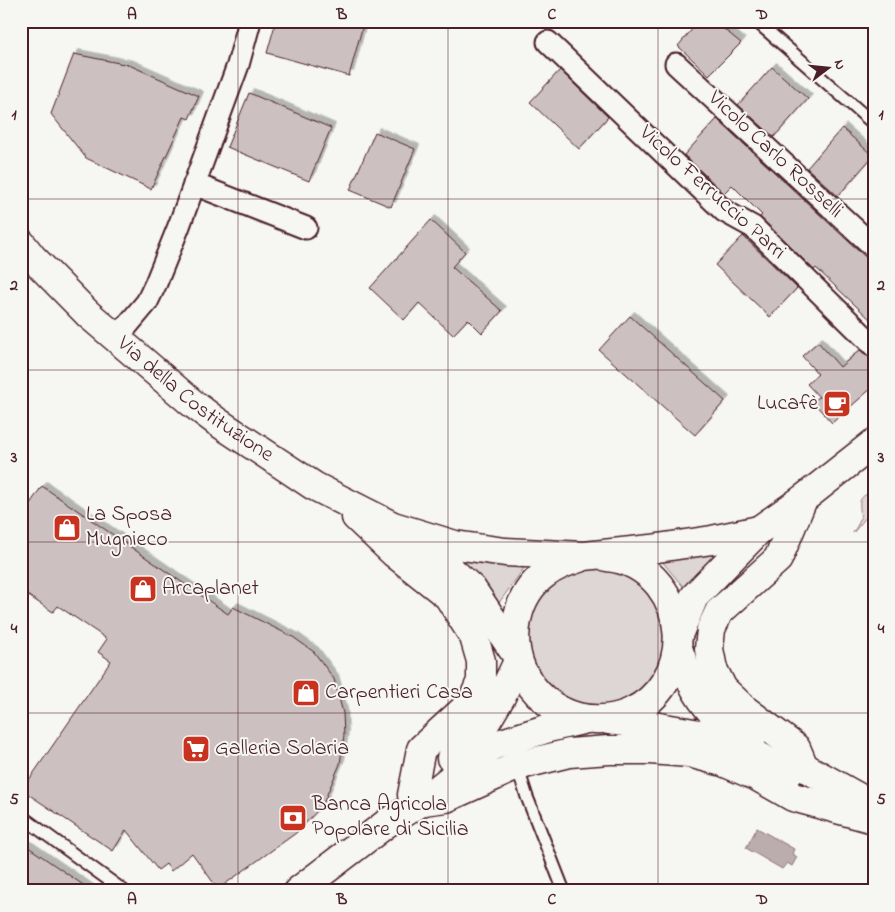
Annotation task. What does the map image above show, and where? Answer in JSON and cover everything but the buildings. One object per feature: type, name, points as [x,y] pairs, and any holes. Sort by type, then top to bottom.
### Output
[{"type":"street","points":[[116,339],[147,302],[159,275],[238,65],[250,21]]},
{"type":"street","name":"Vicolo Ferruccio Parri","points":[[548,42],[724,211],[753,227],[874,346]]},
{"type":"street","name":"Vicolo Carlo Rosselli","points":[[676,64],[874,247]]},
{"type":"street","points":[[194,184],[306,228]]},
{"type":"street","name":"Via della Costituzione","points":[[21,243],[32,257],[88,314],[192,404],[314,486],[393,526]]},
{"type":"street","points":[[298,891],[417,798],[492,746],[549,728],[619,716],[636,709],[652,698],[665,684],[673,666],[678,641],[694,597],[759,530],[804,500],[874,443]]},
{"type":"street","points":[[336,498],[394,553],[448,596],[474,637],[481,661],[481,681],[472,702],[421,749],[417,798]]},
{"type":"street","points":[[804,500],[778,559],[719,612],[711,629],[709,649],[713,669],[723,689],[744,709],[796,748],[804,767]]},
{"type":"street","points":[[393,526],[455,544],[505,552],[617,558],[636,566],[654,578],[666,595],[675,614],[678,641],[691,684],[712,712],[730,725],[804,767],[872,814]]},
{"type":"street","points":[[393,526],[451,570],[472,589],[518,659],[526,679],[538,694],[553,706],[570,715],[642,724],[728,739],[872,814]]},
{"type":"street","points":[[417,798],[483,727],[502,697],[518,659],[515,634],[519,612],[529,592],[543,575],[562,563],[590,556],[712,540],[759,530]]},
{"type":"street","points":[[417,798],[446,798],[517,766],[569,753],[609,750],[650,750],[689,754],[723,762],[748,772],[792,797],[872,814]]},
{"type":"lane","points":[[756,21],[874,124]]},
{"type":"lane","points":[[517,766],[526,797],[564,891]]},
{"type":"lane","points":[[21,816],[124,891]]},
{"type":"shaded area","points":[[867,494],[874,497],[874,508],[853,533],[860,519],[861,499]]},
{"type":"shaded area","points":[[725,551],[686,590],[660,559]]},
{"type":"shaded area","points":[[454,552],[524,568],[496,607],[480,578]]},
{"type":"shaded area","points":[[597,569],[623,575],[645,589],[659,611],[665,637],[659,663],[645,685],[623,699],[597,705],[571,699],[549,685],[535,663],[529,637],[535,611],[549,589],[571,575]]},
{"type":"shaded area","points":[[757,828],[794,849],[792,854],[797,857],[792,866],[787,863],[782,869],[746,848]]},
{"type":"place","name":"Lucafè","points":[[837,404]]},
{"type":"place","name":"La Sposa Mugnieco","points":[[67,528]]},
{"type":"place","name":"Arcaplanet","points":[[143,589]]},
{"type":"place","name":"Carpentieri Casa","points":[[306,693]]},
{"type":"place","name":"Galleria Solaria","points":[[196,749]]},
{"type":"place","name":"Banca Agricola Popolare di Sicilia","points":[[293,818]]}]
